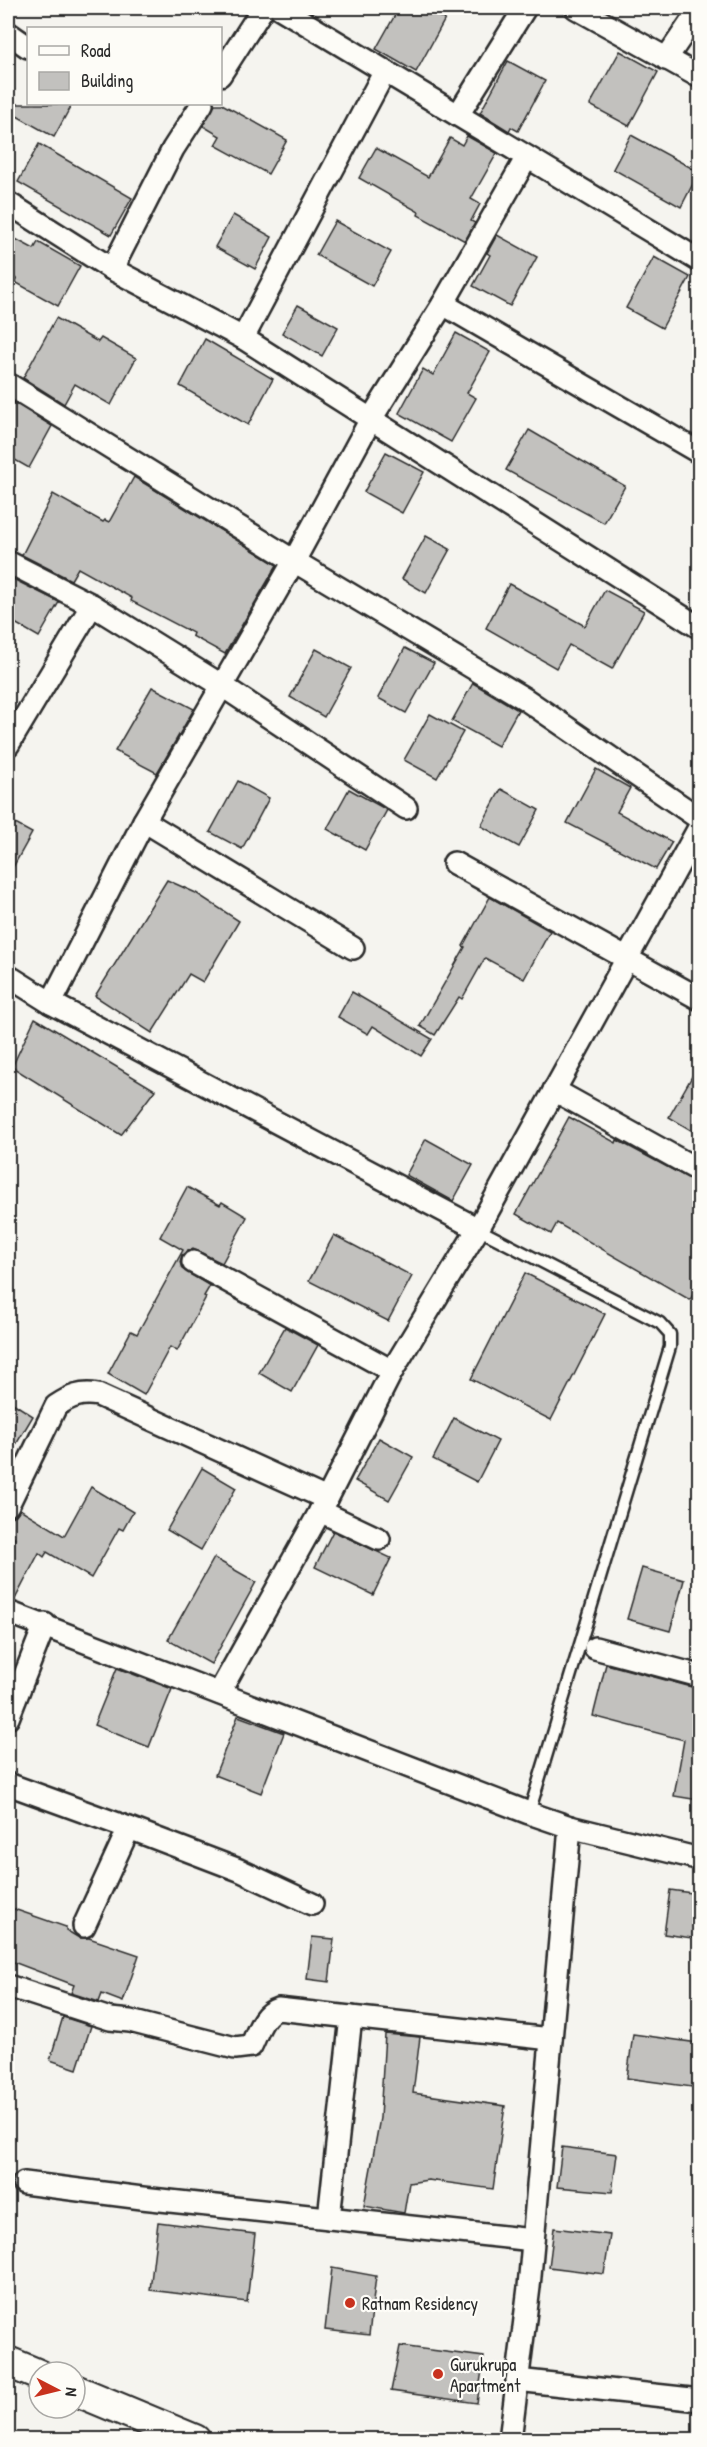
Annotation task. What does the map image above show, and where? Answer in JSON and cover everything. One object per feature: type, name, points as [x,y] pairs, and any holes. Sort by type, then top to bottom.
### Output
[{"type":"street","points":[[222,72],[263,8]]},
{"type":"street","points":[[280,8],[699,261]]},
{"type":"street","points":[[458,115],[525,8]]},
{"type":"street","points":[[576,8],[699,77]]},
{"type":"street","points":[[666,58],[699,9]]},
{"type":"street","points":[[8,33],[27,46]]},
{"type":"street","points":[[243,338],[385,71]]},
{"type":"street","points":[[112,270],[173,149],[201,105]]},
{"type":"street","points":[[51,1003],[144,821],[294,561],[371,419],[443,304],[527,157]]},
{"type":"street","points":[[8,203],[112,270],[243,338],[699,628]]},
{"type":"street","points":[[443,304],[699,453]]},
{"type":"street","points":[[8,384],[294,561],[525,699],[699,819]]},
{"type":"street","points":[[8,562],[92,605],[221,686],[406,808]]},
{"type":"street","points":[[8,745],[92,605]]},
{"type":"street","points":[[144,821],[353,948]]},
{"type":"street","points":[[219,1693],[323,1505],[392,1371],[478,1229],[699,826]]},
{"type":"street","points":[[454,863],[699,999]]},
{"type":"street","points":[[8,976],[51,1003],[478,1229]]},
{"type":"street","points":[[554,1090],[699,1171]]},
{"type":"street","points":[[193,1262],[392,1371]]},
{"type":"street","points":[[8,1505],[56,1406],[69,1397],[84,1393],[98,1395],[323,1505],[379,1539]]},
{"type":"street","points":[[8,1612],[45,1624],[528,1813],[570,1827],[699,1858]]},
{"type":"street","points":[[8,1718],[45,1624]]},
{"type":"street","points":[[596,1648],[699,1676]]},
{"type":"street","points":[[8,1784],[129,1827],[239,1870],[312,1904]]},
{"type":"street","points":[[84,1926],[129,1827]]},
{"type":"street","points":[[510,2439],[533,2240],[570,1827]]},
{"type":"street","points":[[8,1986],[110,2019],[130,2021],[235,2048],[251,2046],[270,2011],[278,2009],[551,2039]]},
{"type":"street","points":[[329,2218],[351,2017]]},
{"type":"street","points":[[24,2183],[533,2240]]},
{"type":"street","points":[[8,2362],[27,2370]]},
{"type":"street","points":[[517,2380],[699,2400]]},
{"type":"street","points":[[87,2395],[195,2439]]},
{"type":"lane","points":[[478,1229],[660,1323],[670,1334],[670,1347],[528,1813]]},
{"type":"building","points":[[399,8],[424,8],[445,19],[416,72],[376,49]]},
{"type":"building","points":[[620,51],[658,72],[629,126],[590,105]]},
{"type":"building","points":[[508,61],[545,81],[518,131],[511,127],[509,131],[480,113]]},
{"type":"building","points":[[8,104],[71,105],[54,137],[8,111]]},
{"type":"building","points":[[222,104],[287,140],[268,174],[215,145],[220,136],[203,126],[214,105]]},
{"type":"building","points":[[631,135],[699,172],[681,207],[613,169]]},
{"type":"building","points":[[467,136],[497,153],[471,199],[480,204],[471,221],[475,223],[465,241],[359,178],[376,148],[428,177],[450,138],[462,145]]},
{"type":"building","points":[[39,144],[132,198],[111,235],[18,182]]},
{"type":"building","points":[[233,215],[272,237],[255,269],[215,247]]},
{"type":"building","points":[[335,221],[391,252],[372,286],[316,255]]},
{"type":"building","points":[[8,235],[34,249],[38,242],[80,266],[58,306],[15,282],[17,279],[8,274]]},
{"type":"building","points":[[497,235],[537,257],[510,306],[473,286],[490,255],[487,253]]},
{"type":"building","points":[[654,257],[690,277],[662,328],[626,308]]},
{"type":"building","points":[[298,305],[338,327],[322,356],[282,333]]},
{"type":"building","points":[[56,318],[98,342],[101,338],[136,358],[111,405],[75,384],[64,404],[23,378]]},
{"type":"building","points":[[456,333],[490,352],[467,393],[476,398],[451,442],[399,413],[423,369],[433,375]]},
{"type":"building","points":[[205,339],[273,379],[248,425],[180,386]]},
{"type":"building","points":[[8,399],[52,426],[29,468],[8,456]]},
{"type":"building","points":[[529,430],[625,486],[604,523],[506,470]]},
{"type":"building","points":[[386,452],[424,472],[402,513],[364,492]]},
{"type":"building","points":[[134,477],[277,565],[225,654],[192,636],[193,633],[131,601],[132,598],[78,568],[71,580],[22,555],[53,494],[103,522],[105,520],[109,522]]},
{"type":"building","points":[[426,536],[450,549],[426,593],[402,579]]},
{"type":"building","points":[[9,577],[59,602],[39,637],[8,619]]},
{"type":"building","points":[[509,584],[585,626],[605,590],[644,611],[612,669],[569,645],[556,668],[486,628]]},
{"type":"building","points":[[405,648],[434,663],[406,713],[378,698]]},
{"type":"building","points":[[316,649],[351,668],[324,717],[290,697]]},
{"type":"building","points":[[473,683],[518,710],[498,746],[452,721]]},
{"type":"building","points":[[152,687],[194,709],[157,773],[115,751]]},
{"type":"building","points":[[430,714],[463,732],[437,778],[404,760]]},
{"type":"building","points":[[596,769],[630,788],[617,812],[672,842],[656,869],[567,823]]},
{"type":"building","points":[[238,781],[269,798],[242,849],[210,832]]},
{"type":"building","points":[[349,789],[387,810],[365,850],[327,829]]},
{"type":"building","points":[[501,789],[539,810],[519,847],[481,826]]},
{"type":"building","points":[[8,820],[32,833],[8,876]]},
{"type":"building","points":[[167,880],[196,893],[239,921],[203,982],[189,974],[152,1033],[95,996]]},
{"type":"building","points":[[490,897],[550,931],[524,979],[485,958],[462,999],[459,997],[435,1035],[420,1026],[465,947],[463,946]]},
{"type":"building","points":[[352,992],[432,1039],[421,1056],[373,1026],[368,1034],[338,1017]]},
{"type":"building","points":[[35,1018],[155,1090],[121,1135],[12,1067]]},
{"type":"building","points":[[699,1064],[699,1135],[669,1117]]},
{"type":"building","points":[[569,1117],[699,1184],[699,1283],[690,1300],[557,1223],[551,1234],[516,1214]]},
{"type":"building","points":[[426,1139],[473,1165],[453,1201],[406,1175]]},
{"type":"building","points":[[187,1187],[220,1205],[222,1202],[247,1217],[222,1263],[193,1249],[182,1255],[180,1262],[182,1269],[210,1286],[177,1351],[170,1347],[144,1395],[108,1374],[131,1331],[137,1334],[183,1250],[160,1237]]},
{"type":"building","points":[[334,1235],[412,1276],[388,1321],[309,1281]]},
{"type":"building","points":[[525,1273],[605,1314],[551,1420],[471,1379]]},
{"type":"building","points":[[285,1327],[318,1345],[292,1392],[259,1373]]},
{"type":"building","points":[[8,1400],[33,1416],[8,1458]]},
{"type":"building","points":[[454,1418],[498,1441],[477,1482],[433,1459]]},
{"type":"building","points":[[379,1438],[413,1457],[389,1500],[355,1481]]},
{"type":"building","points":[[202,1468],[236,1488],[201,1550],[167,1530]]},
{"type":"building","points":[[91,1487],[133,1512],[123,1530],[119,1528],[91,1578],[47,1552],[44,1557],[39,1553],[14,1601],[8,1599],[8,1552],[15,1538],[8,1534],[9,1518],[16,1515],[20,1509],[64,1536]]},
{"type":"building","points":[[333,1531],[391,1558],[373,1595],[315,1567]]},
{"type":"building","points":[[214,1558],[256,1582],[211,1664],[168,1640]]},
{"type":"building","points":[[642,1568],[684,1580],[670,1631],[627,1619]]},
{"type":"building","points":[[606,1664],[699,1689],[699,1800],[674,1796],[684,1740],[593,1716]]},
{"type":"building","points":[[117,1668],[172,1689],[149,1747],[94,1725]]},
{"type":"building","points":[[238,1716],[284,1733],[261,1793],[215,1775]]},
{"type":"building","points":[[670,1890],[699,1894],[699,1939],[664,1934]]},
{"type":"building","points":[[8,1907],[66,1927],[66,1930],[79,1938],[89,1938],[139,1955],[123,2002],[102,1994],[99,2002],[71,1993],[74,1985],[8,1960]]},
{"type":"building","points":[[312,1937],[334,1939],[329,1982],[307,1979]]},
{"type":"building","points":[[63,2017],[91,2026],[77,2069],[50,2060]]},
{"type":"building","points":[[385,2034],[420,2037],[413,2093],[505,2106],[493,2189],[428,2180],[409,2183],[404,2213],[364,2206],[380,2118]]},
{"type":"building","points":[[633,2034],[698,2043],[692,2087],[627,2078]]},
{"type":"building","points":[[562,2147],[617,2154],[612,2192],[557,2187]]},
{"type":"building","points":[[158,2222],[255,2234],[247,2302],[150,2290]]},
{"type":"building","points":[[554,2228],[610,2235],[604,2274],[549,2267]]},
{"type":"building","name":"Ratnam Residency","points":[[332,2268],[376,2276],[369,2335],[325,2330]]},
{"type":"building","name":"Gurukrupa Apartment","points":[[400,2346],[484,2357],[477,2403],[391,2391]]},
{"type":"place","name":"Ratnam Residency","points":[[350,2303]]},
{"type":"place","name":"Gurukrupa Apartment","points":[[438,2374]]}]
